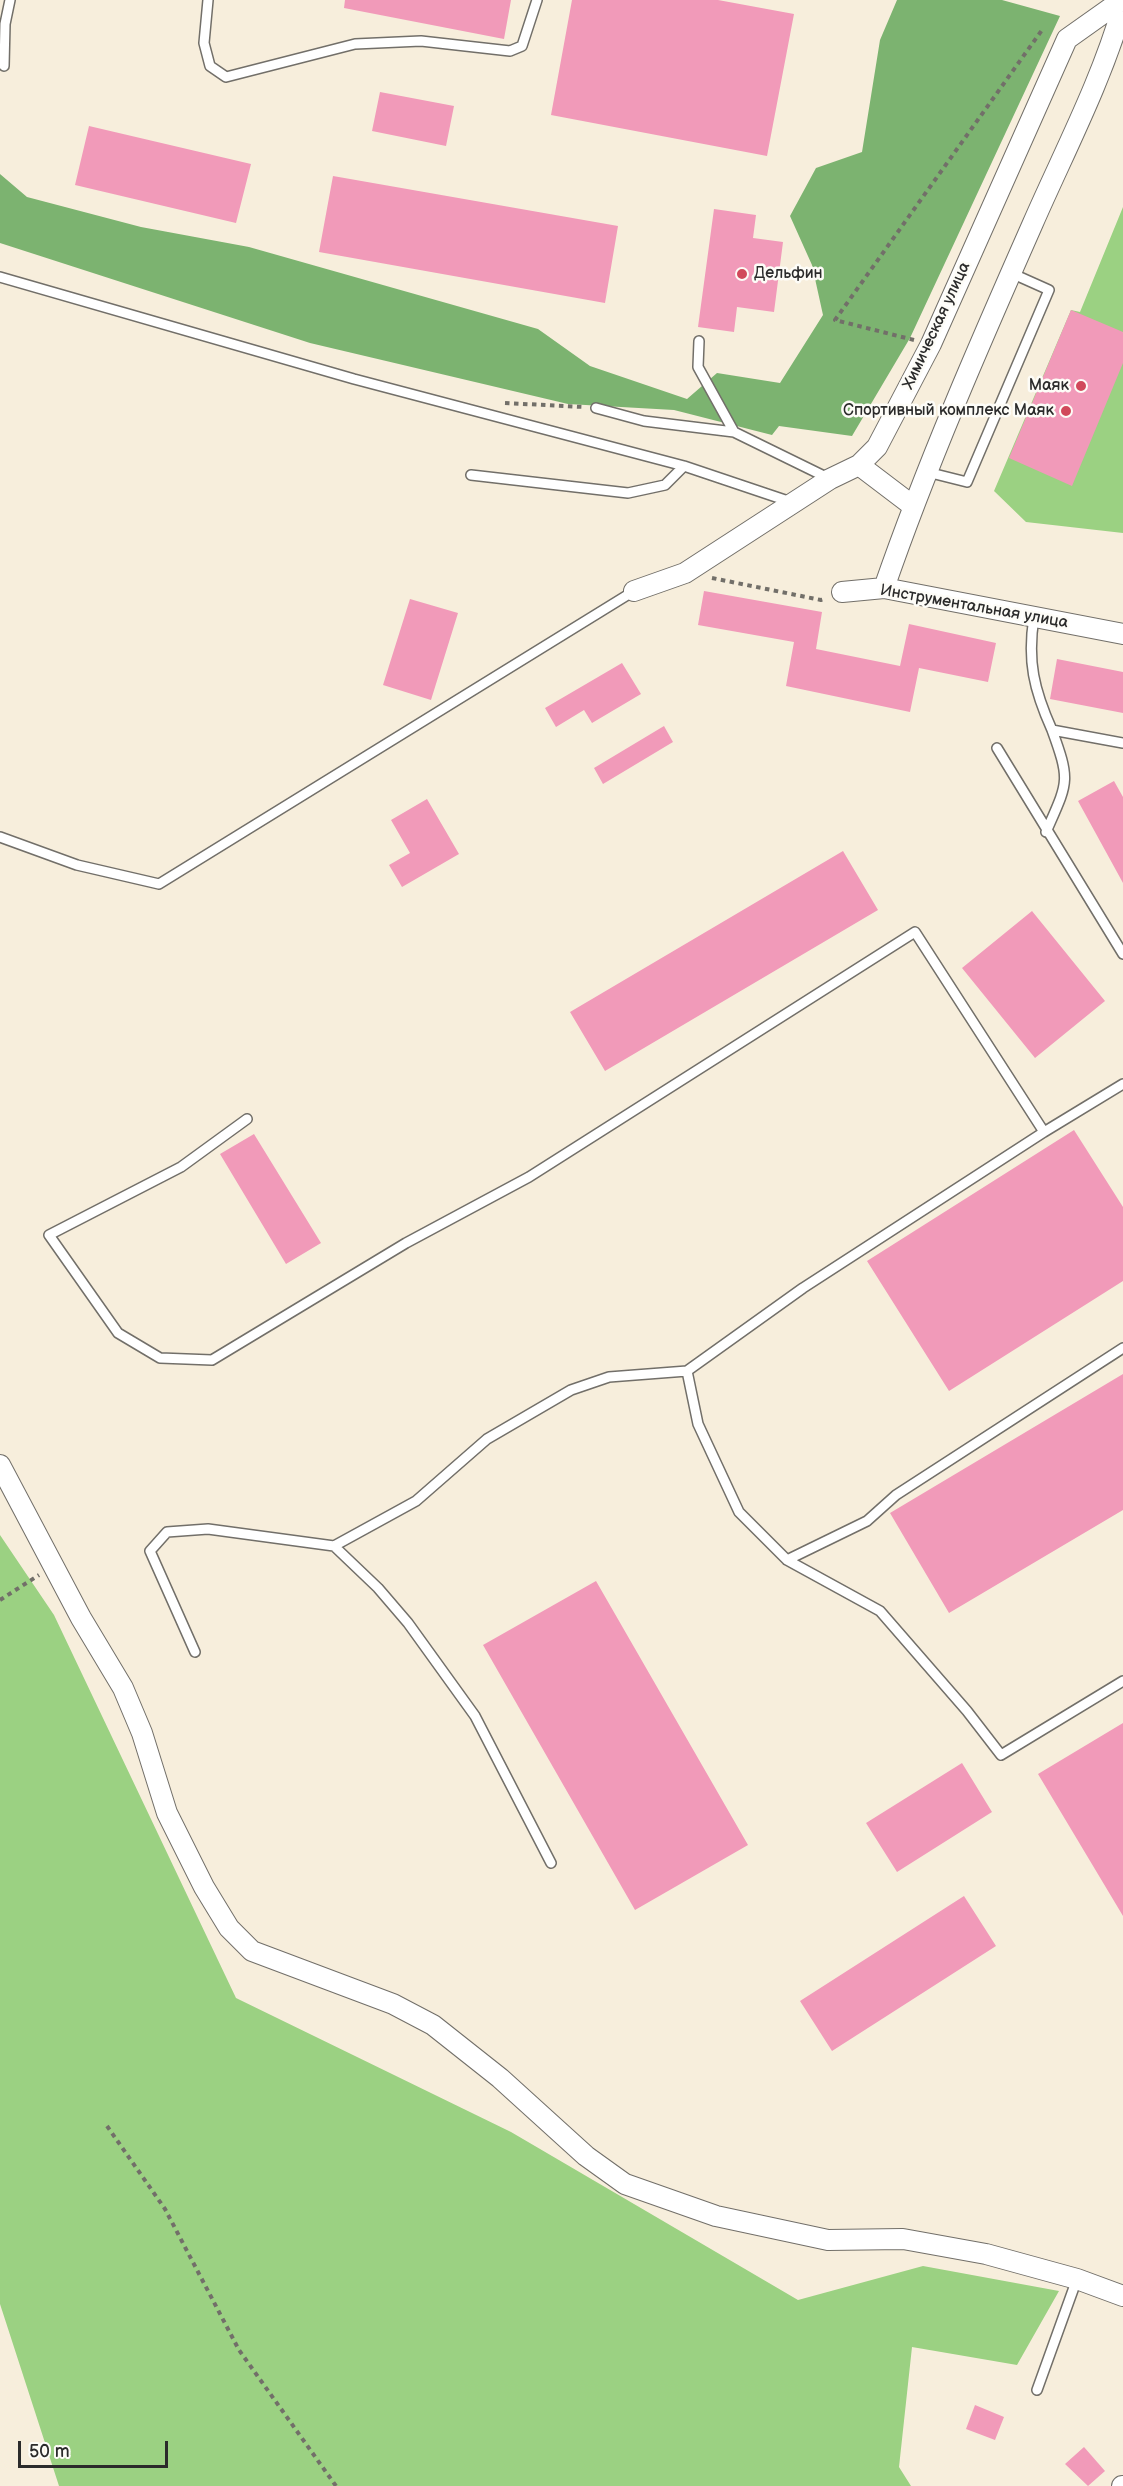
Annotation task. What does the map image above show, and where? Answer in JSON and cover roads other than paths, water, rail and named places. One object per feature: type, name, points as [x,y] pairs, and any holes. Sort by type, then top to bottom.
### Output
[{"type":"street","name":"Химическая улица","points":[[634,591],[685,573],[831,479],[859,465],[877,447],[931,344],[1067,39],[1122,0]]},
{"type":"street","points":[[884,588],[913,506],[1011,273],[1109,56],[1123,6]]},
{"type":"street","points":[[859,465],[913,506]]},
{"type":"street","name":"Инструментальная улица","points":[[842,592],[884,588],[1123,634]]},
{"type":"street","points":[[0,1465],[23,1504],[52,1567],[123,1688],[142,1733],[167,1813],[204,1887],[229,1928],[252,1951],[393,2004],[434,2025],[500,2078],[586,2156],[625,2184],[716,2216],[828,2240],[903,2240],[986,2254],[1077,2279],[1123,2296]]},
{"type":"lane","points":[[4,66],[4,24],[10,0]]},
{"type":"lane","points":[[208,0],[204,43],[210,66],[226,77],[355,44],[421,41],[510,51],[522,46],[537,0]]},
{"type":"lane","points":[[927,472],[967,482],[1049,290],[1011,273]]},
{"type":"lane","points":[[0,277],[354,379],[684,466],[795,503]]},
{"type":"lane","points":[[699,341],[698,367],[734,432]]},
{"type":"lane","points":[[597,408],[644,421],[734,432],[831,479]]},
{"type":"lane","points":[[471,476],[628,493],[665,485],[684,466]]},
{"type":"lane","points":[[0,837],[77,865],[159,884],[634,591]]},
{"type":"lane","points":[[1034,617],[1029,648],[1037,697],[1066,768],[1065,790],[1046,832]]},
{"type":"lane","points":[[1052,730],[1123,743]]},
{"type":"lane","points":[[997,748],[1046,832],[1123,954]]},
{"type":"lane","points":[[247,1119],[181,1167],[49,1235],[118,1333],[160,1358],[212,1360],[406,1243],[529,1177],[915,932],[1044,1132]]},
{"type":"lane","points":[[334,1546],[416,1501],[487,1439],[571,1390],[609,1377],[687,1371],[803,1288],[1044,1132],[1123,1084]]},
{"type":"lane","points":[[787,1560],[867,1521],[896,1495],[1123,1348]]},
{"type":"lane","points":[[687,1371],[698,1424],[739,1512],[787,1560],[880,1611],[967,1711],[1001,1755],[1123,1681]]},
{"type":"lane","points":[[195,1652],[150,1551],[167,1532],[208,1529],[334,1546],[378,1588],[408,1623],[475,1716],[551,1863]]},
{"type":"lane","points":[[1037,2391],[1077,2279]]},
{"type":"place","name":"Дельфин","points":[[742,274]]},
{"type":"place","name":"Маяк","points":[[1081,386]]},
{"type":"place","name":"Спортивный комплекс Маяк","points":[[1066,411]]}]
